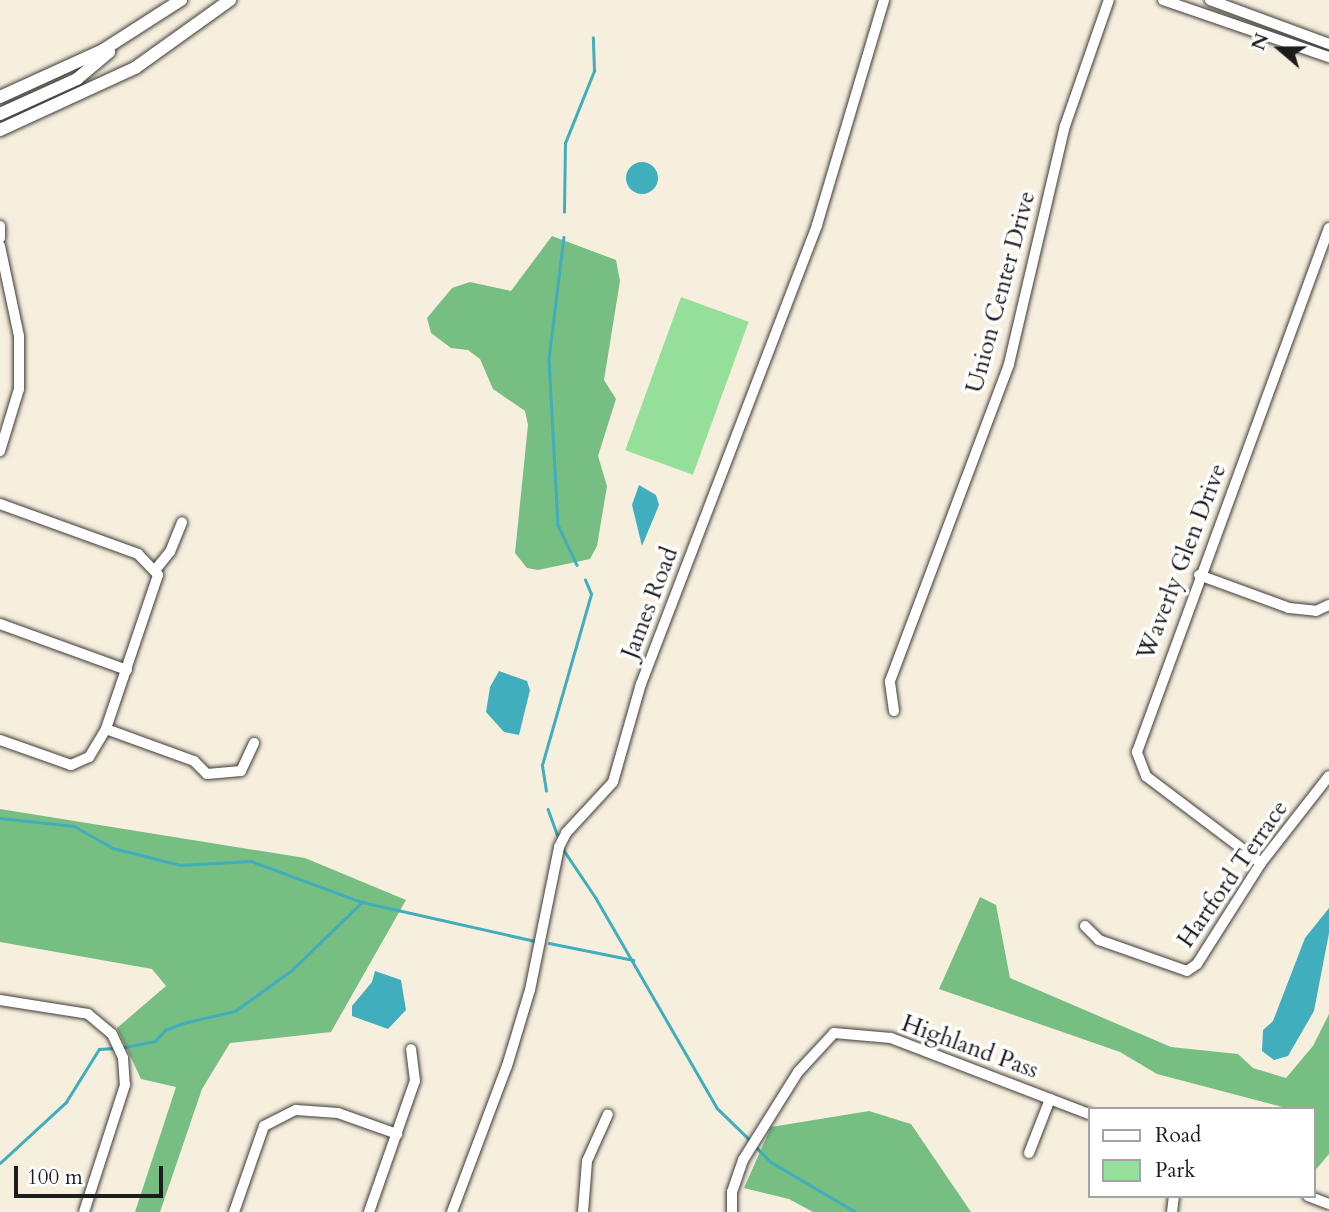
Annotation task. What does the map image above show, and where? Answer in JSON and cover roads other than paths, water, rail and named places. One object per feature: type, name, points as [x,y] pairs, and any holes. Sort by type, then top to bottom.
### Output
[{"type":"main road","points":[[0,97],[119,41],[181,0]]},
{"type":"main road","points":[[0,130],[135,68],[230,0]]},
{"type":"main road","points":[[0,114],[77,79],[119,41]]},
{"type":"street","name":"James Road","points":[[452,1212],[507,1066],[530,990],[559,847],[566,833],[613,782],[641,684],[808,251],[884,0]]},
{"type":"street","name":"Union Center Drive","points":[[894,711],[890,681],[1009,364],[1065,126],[1109,0]]},
{"type":"street","points":[[1163,0],[1329,57]]},
{"type":"street","points":[[1210,0],[1329,44]]},
{"type":"street","points":[[0,226],[0,238]]},
{"type":"street","name":"Waverly Glen Drive","points":[[1261,863],[1146,776],[1137,752],[1199,575],[1329,228]]},
{"type":"street","points":[[0,246],[19,336],[19,389],[0,451]]},
{"type":"street","points":[[0,504],[138,554],[156,569]]},
{"type":"street","points":[[0,740],[71,765],[89,757],[106,729],[152,598],[156,569],[170,552],[181,522]]},
{"type":"street","points":[[1199,575],[1289,608],[1316,611],[1329,605]]},
{"type":"street","points":[[0,624],[127,670]]},
{"type":"street","points":[[106,729],[194,761],[207,774],[241,771],[254,743]]},
{"type":"street","name":"Hartford Terrace","points":[[1085,926],[1099,940],[1187,971],[1197,964],[1261,863],[1329,776]]},
{"type":"street","points":[[0,1000],[88,1014],[112,1034],[123,1058],[125,1085],[83,1212]]},
{"type":"street","name":"Highland Pass","points":[[732,1212],[732,1192],[743,1160],[798,1072],[834,1033],[891,1038],[1088,1114]]},
{"type":"street","points":[[369,1212],[415,1081],[411,1049]]},
{"type":"street","points":[[1029,1153],[1050,1099]]},
{"type":"street","points":[[233,1212],[264,1126],[296,1110],[338,1113],[397,1134]]},
{"type":"street","points":[[583,1212],[587,1161],[608,1114]]},
{"type":"water","points":[[642,162],[653,167],[658,178],[653,189],[642,194],[631,189],[626,178],[631,167]]},
{"type":"water","points":[[639,485],[656,495],[659,505],[642,546],[632,505]]},
{"type":"water","points":[[499,671],[527,681],[530,690],[519,735],[504,732],[486,712],[490,687]]},
{"type":"water","points":[[1329,908],[1329,933],[1314,1011],[1288,1056],[1274,1060],[1262,1051],[1263,1030],[1273,1021],[1305,938]]},
{"type":"water","points":[[375,971],[401,980],[406,1010],[388,1029],[352,1016],[352,1006],[372,982]]},
{"type":"waterway","points":[[564,212],[565,143],[594,71],[593,38]]},
{"type":"waterway","points":[[564,237],[549,359],[558,525],[577,565]]},
{"type":"waterway","points":[[546,791],[542,765],[591,594],[585,580]]},
{"type":"waterway","points":[[548,809],[557,834]]},
{"type":"waterway","points":[[0,818],[74,826],[113,848],[180,865],[251,861],[362,902],[535,941]]},
{"type":"waterway","points":[[563,849],[596,898],[717,1108],[752,1142]]},
{"type":"waterway","points":[[120,1048],[155,1041],[165,1030],[183,1023],[235,1011],[292,970],[362,902]]},
{"type":"waterway","points":[[549,943],[633,960]]},
{"type":"waterway","points":[[0,1163],[66,1102],[99,1049],[114,1048]]},
{"type":"waterway","points":[[756,1147],[771,1162],[856,1212]]}]
